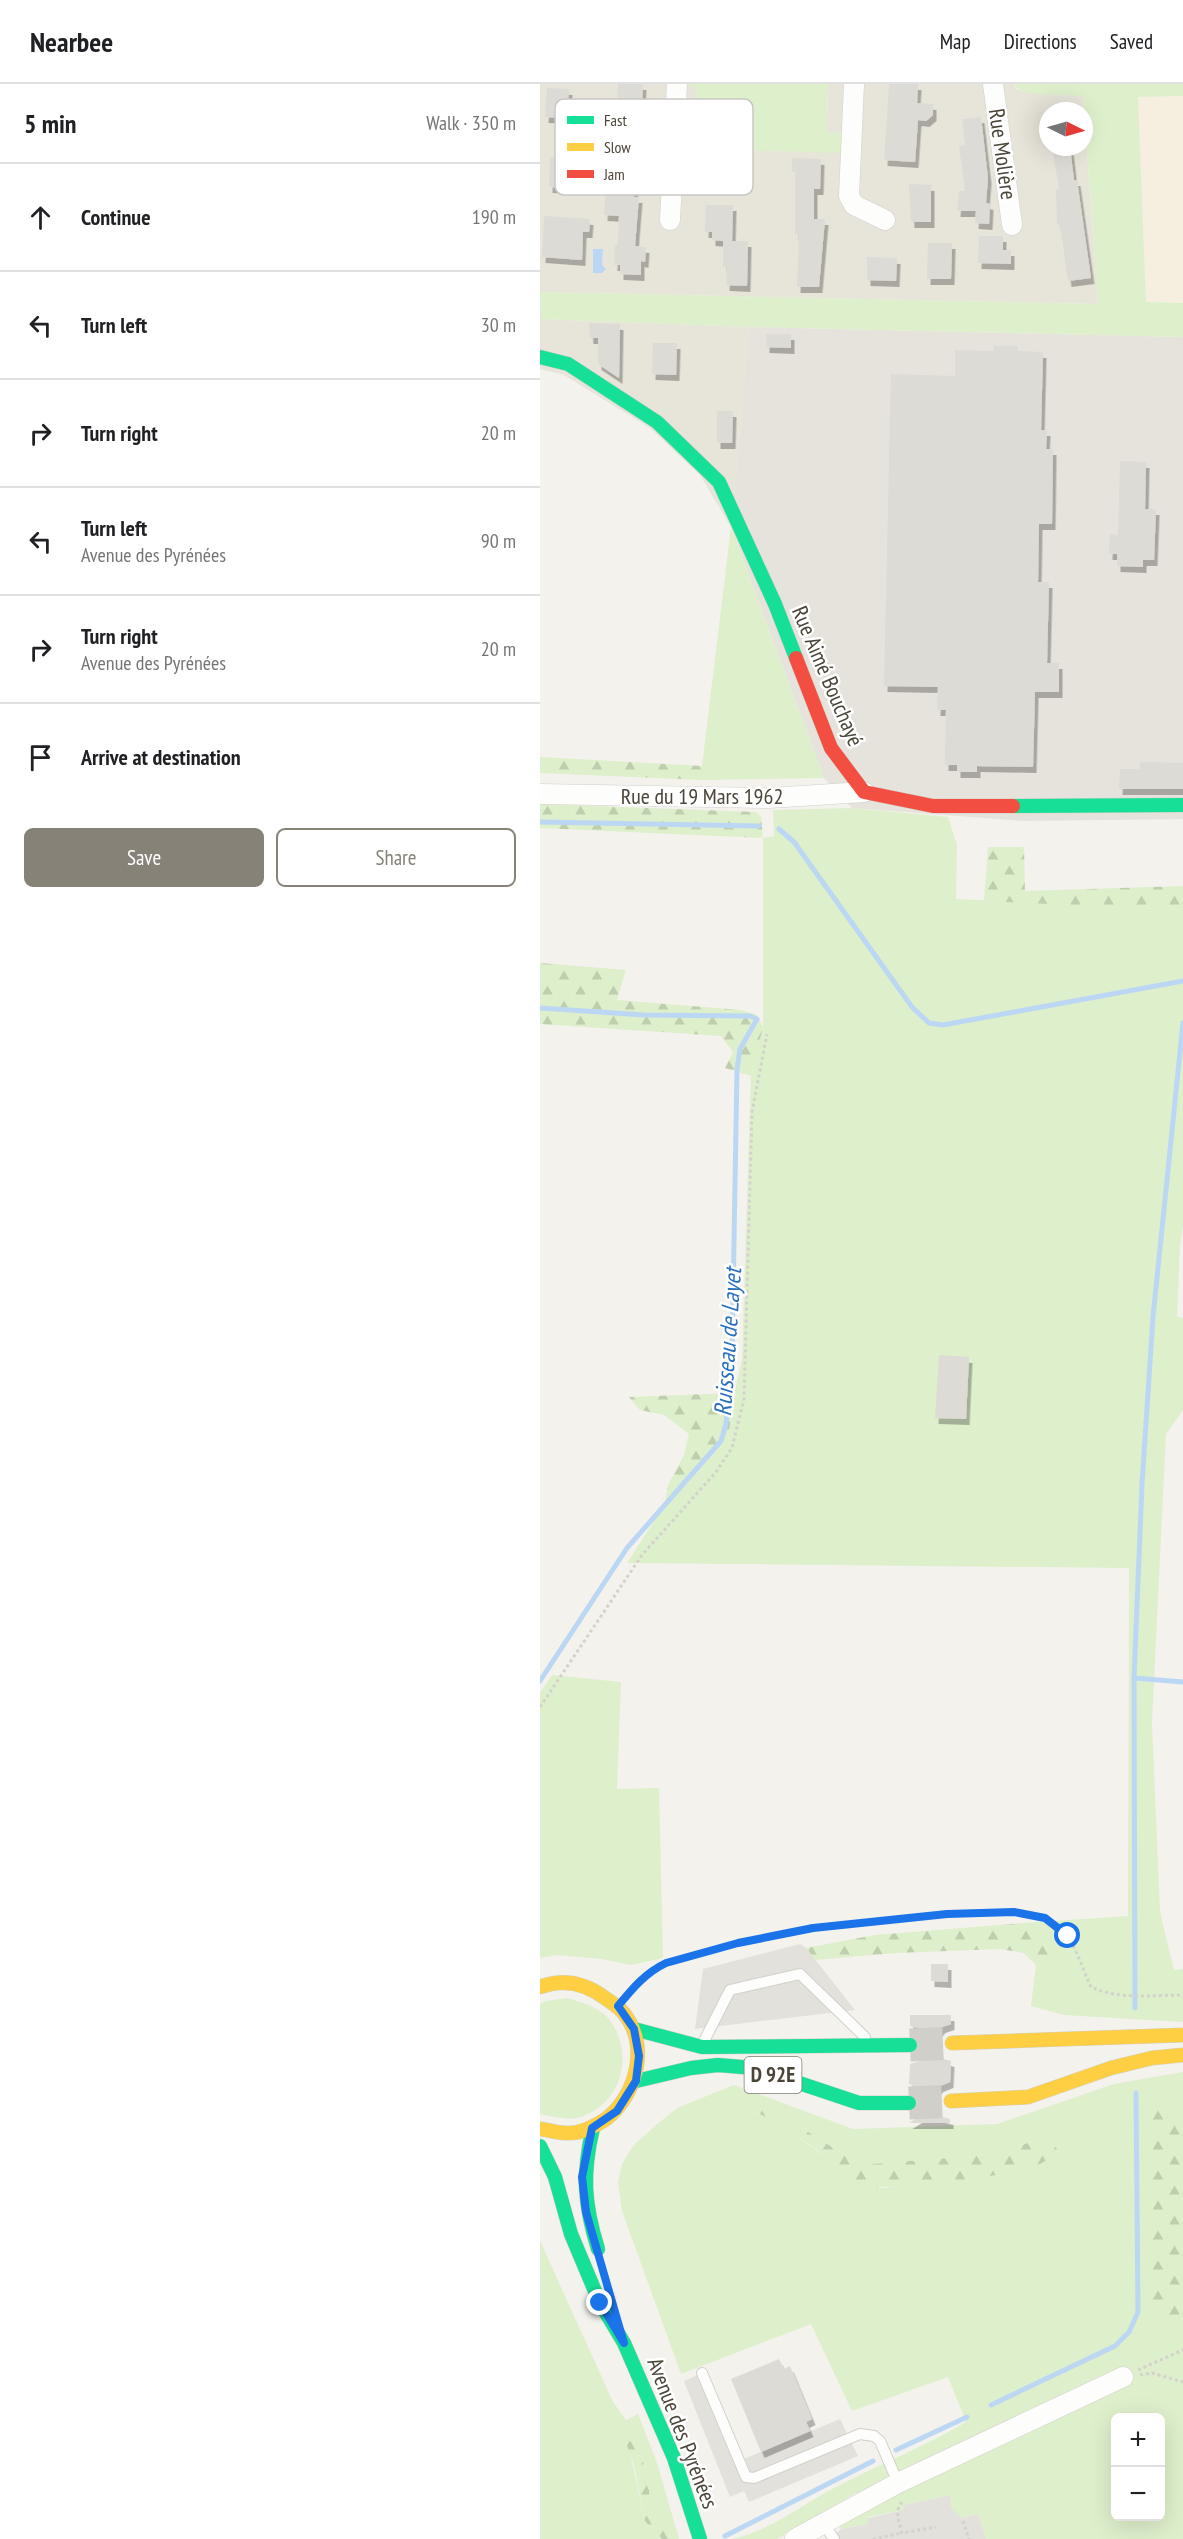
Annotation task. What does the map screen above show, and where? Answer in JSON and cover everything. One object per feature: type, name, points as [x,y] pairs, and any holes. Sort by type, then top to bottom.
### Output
[{"type":"main road","name":"Rue Aimé Bouchayé","points":[[540,357],[568,364],[657,422],[719,482],[775,604],[831,748],[864,792]]},
{"type":"main road","points":[[864,792],[933,806],[1183,805]]},
{"type":"main road","points":[[540,1987],[550,1983],[583,1984],[606,1995],[618,2006],[634,2029],[639,2056],[636,2081],[617,2111],[592,2128],[574,2133],[540,2129]]},
{"type":"main road","name":"D 92E","points":[[634,2029],[702,2047],[910,2044]]},
{"type":"main road","points":[[952,2043],[1183,2035]]},
{"type":"main road","points":[[951,2101],[1028,2097],[1112,2068],[1152,2058],[1181,2055]]},
{"type":"main road","name":"D 92E","points":[[636,2081],[691,2068],[718,2065],[754,2068],[859,2103],[909,2103]]},
{"type":"main road","points":[[592,2128],[582,2177],[586,2212],[603,2265]]},
{"type":"main road","name":"Avenue des Pyrénées","points":[[540,2146],[555,2177],[571,2234],[600,2303],[624,2343],[674,2458],[700,2539]]},
{"type":"main road","name":"Avenue des Pyrénées","points":[[613,2297],[624,2343]]},
{"type":"street","points":[[676,99],[677,84]]},
{"type":"street","points":[[854,84],[849,196],[854,205],[885,220]]},
{"type":"street","name":"Rue Molière","points":[[993,84],[1012,225]]},
{"type":"street","points":[[670,220],[671,195]]},
{"type":"street","name":"Rue du 19 Mars 1962","points":[[540,794],[769,798],[864,792]]},
{"type":"street","points":[[796,2539],[829,2531],[1123,2377]]},
{"type":"lane","points":[[702,2047],[730,1990],[800,1974],[874,2046]]},
{"type":"lane","points":[[702,2373],[746,2477],[754,2478],[860,2434],[874,2436],[880,2441],[903,2491]]},
{"type":"path","points":[[540,1707],[642,1555],[716,1472],[732,1448],[744,1399],[752,1112],[767,1034]]},
{"type":"path","points":[[618,2006],[637,1983],[666,1963],[738,1943],[813,1928],[947,1914],[1014,1912],[1045,1918],[1068,1936],[1075,1947],[1091,1987],[1097,1990],[1125,1995],[1183,1995]]},
{"type":"path","points":[[1123,2377],[1183,2350]]},
{"type":"path","points":[[1123,2377],[1152,2373],[1183,2382]]},
{"type":"path","points":[[902,2533],[897,2515],[903,2491]]},
{"type":"path","points":[[963,2521],[969,2539]]},
{"type":"path","points":[[873,2539],[936,2527]]},
{"type":"shaded area","points":[[540,84],[687,84],[687,86],[696,86],[724,99],[555,99],[555,195],[753,195],[753,113],[840,153],[841,133],[827,133],[828,84],[1013,84],[1016,89],[1030,93],[1083,95],[1083,102],[1039,102],[1039,156],[1087,156],[1098,304],[540,292]]},
{"type":"shaded area","points":[[1183,96],[1183,303],[1146,302],[1138,97]]},
{"type":"shaded area","points":[[540,319],[749,327],[731,527],[700,475],[650,428],[564,375],[540,369]]},
{"type":"shaded area","points":[[749,327],[1183,337],[1183,819],[1023,821],[852,808],[824,778],[731,527]]},
{"type":"shaded area","points":[[800,1944],[806,1948],[855,2010],[695,2029],[703,1969]]},
{"type":"shaded area","points":[[702,2373],[739,2461],[840,2419],[858,2456],[749,2502],[744,2491],[730,2497],[684,2381]]},
{"type":"shaded area","points":[[950,2495],[952,2509],[962,2518],[978,2514],[986,2539],[831,2539],[841,2529],[868,2524],[867,2518],[904,2510],[904,2505]]},
{"type":"green space","points":[[687,84],[828,84],[827,132],[841,133],[841,153],[753,151],[753,99],[696,99],[696,87],[687,86]]},
{"type":"green space","points":[[1013,84],[1183,84],[1183,96],[1138,97],[1146,302],[1183,303],[1183,337],[749,327],[540,319],[540,292],[1098,304],[1087,156],[1093,156],[1093,102],[1083,102],[1083,96],[1035,94],[1018,89]]},
{"type":"green space","points":[[731,527],[824,778],[702,780]]},
{"type":"green space","points":[[540,757],[702,766],[702,780],[540,773]]},
{"type":"green space","points":[[540,804],[756,812],[761,816],[763,838],[540,828]]},
{"type":"green space","points":[[852,808],[948,817],[957,845],[956,899],[1183,910],[1183,1225],[1177,1316],[1183,1318],[1183,1410],[1166,1434],[1152,1722],[1160,1912],[1174,1970],[1183,1969],[1183,2022],[1064,2015],[1031,2006],[1036,1965],[1050,1966],[1056,1956],[1023,1923],[1128,1916],[1129,1568],[627,1563],[665,1504],[728,1440],[734,1393],[742,1360],[751,1076],[763,1027],[763,838],[774,836],[773,810]]},
{"type":"green space","points":[[988,847],[1024,847],[1025,891],[1183,886],[1183,910],[984,901]]},
{"type":"green space","points":[[540,963],[626,970],[617,1000],[741,1010],[757,1015],[763,1027],[751,1076],[725,1068],[733,1052],[721,1036],[540,1024]]},
{"type":"green space","points":[[734,1393],[728,1440],[665,1504],[668,1485],[684,1455],[689,1434],[664,1415],[640,1410],[629,1397]]},
{"type":"green space","points":[[552,1675],[621,1682],[617,1789],[659,1788],[663,1958],[631,1965],[601,1959],[557,1955],[540,1958],[540,1693]]},
{"type":"green space","points":[[1023,1923],[1056,1956],[1050,1967],[1036,1965],[1024,1953],[1000,1949],[896,1953],[815,1960],[806,1948],[875,1935]]},
{"type":"green space","points":[[567,1998],[594,2007],[604,2014],[617,2032],[621,2046],[620,2077],[614,2090],[605,2103],[577,2118],[558,2118],[540,2114],[540,2004]]},
{"type":"green space","points":[[1183,2072],[1183,2111],[1149,2110],[1159,2319],[1183,2326],[1183,2539],[986,2539],[978,2514],[962,2518],[952,2509],[950,2495],[904,2505],[904,2510],[867,2517],[868,2524],[841,2529],[838,2524],[860,2503],[856,2493],[777,2539],[731,2539],[773,2524],[838,2486],[966,2422],[948,2377],[852,2411],[811,2324],[681,2374],[622,2211],[618,2182],[622,2164],[633,2146],[677,2108],[734,2085],[853,2129],[997,2124],[1114,2084]],"holes":[[[755,2112],[778,2113],[851,2159],[871,2164],[975,2156],[1049,2138],[1006,2173],[883,2188],[860,2184],[777,2122]]]},
{"type":"green space","points":[[756,2107],[778,2113],[851,2159],[871,2164],[975,2156],[1049,2138],[1057,2149],[1040,2164],[1005,2173],[920,2185],[872,2186],[859,2184],[810,2145],[754,2111]]},
{"type":"green space","points":[[1149,2109],[1183,2111],[1183,2326],[1159,2319],[1147,2299]]},
{"type":"green space","points":[[540,2241],[613,2402],[626,2420],[628,2444],[645,2521],[662,2539],[540,2539]]},
{"type":"green space","points":[[638,2414],[657,2463],[679,2539],[671,2539],[665,2520],[652,2518],[645,2468],[626,2420]]},
{"type":"green space","points":[[626,2420],[645,2467],[652,2518],[665,2520],[671,2539],[662,2539],[645,2521],[634,2465],[619,2423]]},
{"type":"water","points":[[593,249],[603,249],[602,265],[606,269],[602,273],[593,273]]},
{"type":"building","points":[[618,84],[643,84],[642,99],[617,99]]},
{"type":"building","points":[[889,84],[918,84],[917,103],[933,104],[933,115],[926,121],[918,120],[915,162],[884,160]]},
{"type":"building","points":[[547,88],[569,89],[568,99],[555,99],[555,117],[545,117]]},
{"type":"building","points":[[981,117],[988,178],[986,203],[990,204],[989,224],[975,223],[976,211],[957,211],[959,191],[965,191],[959,146],[965,145],[962,119]]},
{"type":"building","points":[[1054,156],[1071,156],[1074,180],[1077,180],[1091,278],[1068,281],[1060,224],[1057,224],[1056,190],[1059,189]]},
{"type":"building","points":[[550,157],[555,157],[555,187],[549,187]]},
{"type":"building","points":[[792,158],[821,159],[820,189],[814,189],[814,219],[825,219],[819,287],[797,287],[799,234],[795,234],[795,172],[792,172]]},
{"type":"building","points":[[909,184],[931,185],[931,222],[911,222]]},
{"type":"building","points":[[606,195],[639,197],[635,246],[646,247],[645,262],[641,261],[641,275],[620,274],[620,265],[614,265],[615,245],[618,245],[619,216],[604,215]]},
{"type":"building","points":[[706,205],[733,205],[732,241],[748,241],[747,286],[726,285],[727,267],[723,267],[723,241],[712,240],[712,232],[705,232]]},
{"type":"building","points":[[544,216],[590,219],[589,232],[583,232],[582,260],[542,257]]},
{"type":"building","points":[[979,236],[1003,236],[1003,250],[1011,250],[1011,264],[978,263]]},
{"type":"building","points":[[928,243],[952,243],[951,279],[927,279]]},
{"type":"building","points":[[867,257],[897,258],[896,281],[867,280]]},
{"type":"building","points":[[589,323],[620,324],[619,378],[598,364],[598,338],[590,338]]},
{"type":"building","points":[[766,334],[791,334],[791,348],[766,347]]},
{"type":"building","points":[[653,343],[677,343],[676,375],[652,374]]},
{"type":"building","points":[[994,346],[1018,346],[1018,351],[1043,352],[1041,430],[1047,430],[1046,449],[1053,449],[1052,524],[1039,524],[1038,582],[1049,582],[1047,663],[1059,663],[1059,692],[1035,692],[1033,767],[977,766],[977,772],[957,772],[957,765],[945,765],[946,710],[937,710],[938,687],[884,686],[891,374],[955,376],[955,350],[994,351]]},
{"type":"building","points":[[717,411],[733,411],[732,443],[717,443]]},
{"type":"building","points":[[1120,461],[1146,462],[1145,509],[1156,509],[1154,560],[1143,560],[1143,567],[1117,566],[1117,554],[1109,554],[1110,534],[1118,535]]},
{"type":"building","points":[[1140,762],[1183,763],[1183,789],[1119,789],[1120,769],[1140,769]]},
{"type":"building","points":[[939,1355],[969,1357],[966,1419],[935,1418]]},
{"type":"building","points":[[931,1964],[948,1964],[948,1982],[931,1981]]},
{"type":"building","points":[[910,2015],[951,2015],[951,2024],[942,2027],[933,2043],[936,2053],[943,2059],[951,2061],[950,2082],[940,2086],[934,2093],[932,2101],[936,2112],[950,2119],[950,2123],[909,2123],[925,2113],[928,2104],[925,2093],[909,2084],[910,2064],[920,2061],[927,2054],[929,2045],[926,2035],[919,2028],[910,2026]]},
{"type":"building","points":[[779,2359],[784,2369],[790,2366],[812,2419],[806,2422],[810,2431],[761,2452],[731,2379]]},
{"type":"waterway","points":[[540,822],[759,826]]},
{"type":"waterway","points":[[779,829],[794,842],[912,1007],[929,1023],[943,1025],[1183,981]]},
{"type":"waterway","name":"Ruisseau de Layet","points":[[540,1008],[644,1015],[750,1016],[757,1019],[740,1049],[737,1069],[732,1357],[726,1424],[721,1441],[627,1548],[540,1681]]},
{"type":"waterway","points":[[1135,2008],[1134,1678],[1142,1484],[1153,1317],[1183,1023]]},
{"type":"waterway","points":[[1134,1678],[1183,1682]]},
{"type":"waterway","points":[[991,2405],[1115,2346],[1129,2332],[1138,2312],[1136,2093]]},
{"type":"waterway","points":[[896,2450],[967,2417]]},
{"type":"waterway","points":[[725,2536],[873,2461]]},
{"type":"tunnel","points":[[910,2045],[952,2043]]},
{"type":"tunnel","points":[[909,2103],[951,2101]]},
{"type":"traffic: fast","points":[[540,357],[568,364],[657,422],[719,482],[775,604],[796,658]]},
{"type":"traffic: fast","points":[[1013,806],[1183,805]]},
{"type":"traffic: fast","points":[[634,2029],[702,2047],[910,2045]]},
{"type":"traffic: fast","points":[[636,2081],[691,2068],[718,2065],[754,2068],[859,2103],[909,2103]]},
{"type":"traffic: fast","points":[[593,2128],[587,2160],[586,2189],[598,2249]]},
{"type":"traffic: fast","points":[[540,2146],[555,2177],[571,2234],[600,2303],[624,2343],[674,2458],[700,2539]]},
{"type":"traffic: slow","points":[[540,1987],[566,1983],[582,1986],[597,1993],[620,2009],[630,2022],[638,2051],[633,2082],[626,2096],[606,2119],[593,2127],[572,2133],[540,2129]]},
{"type":"traffic: slow","points":[[952,2043],[1183,2035]]},
{"type":"traffic: slow","points":[[951,2101],[1028,2097],[1111,2068],[1152,2058],[1183,2055]]},
{"type":"traffic: jam","points":[[796,658],[831,748],[864,792],[933,806],[1013,806]]},
{"type":"route","points":[[600,2303],[624,2343],[613,2297],[586,2212],[582,2177],[592,2128],[617,2111],[636,2081],[639,2056],[634,2029],[618,2006],[637,1983],[655,1968],[666,1963],[777,1934],[947,1914],[1014,1912],[1045,1918],[1068,1936]]}]
